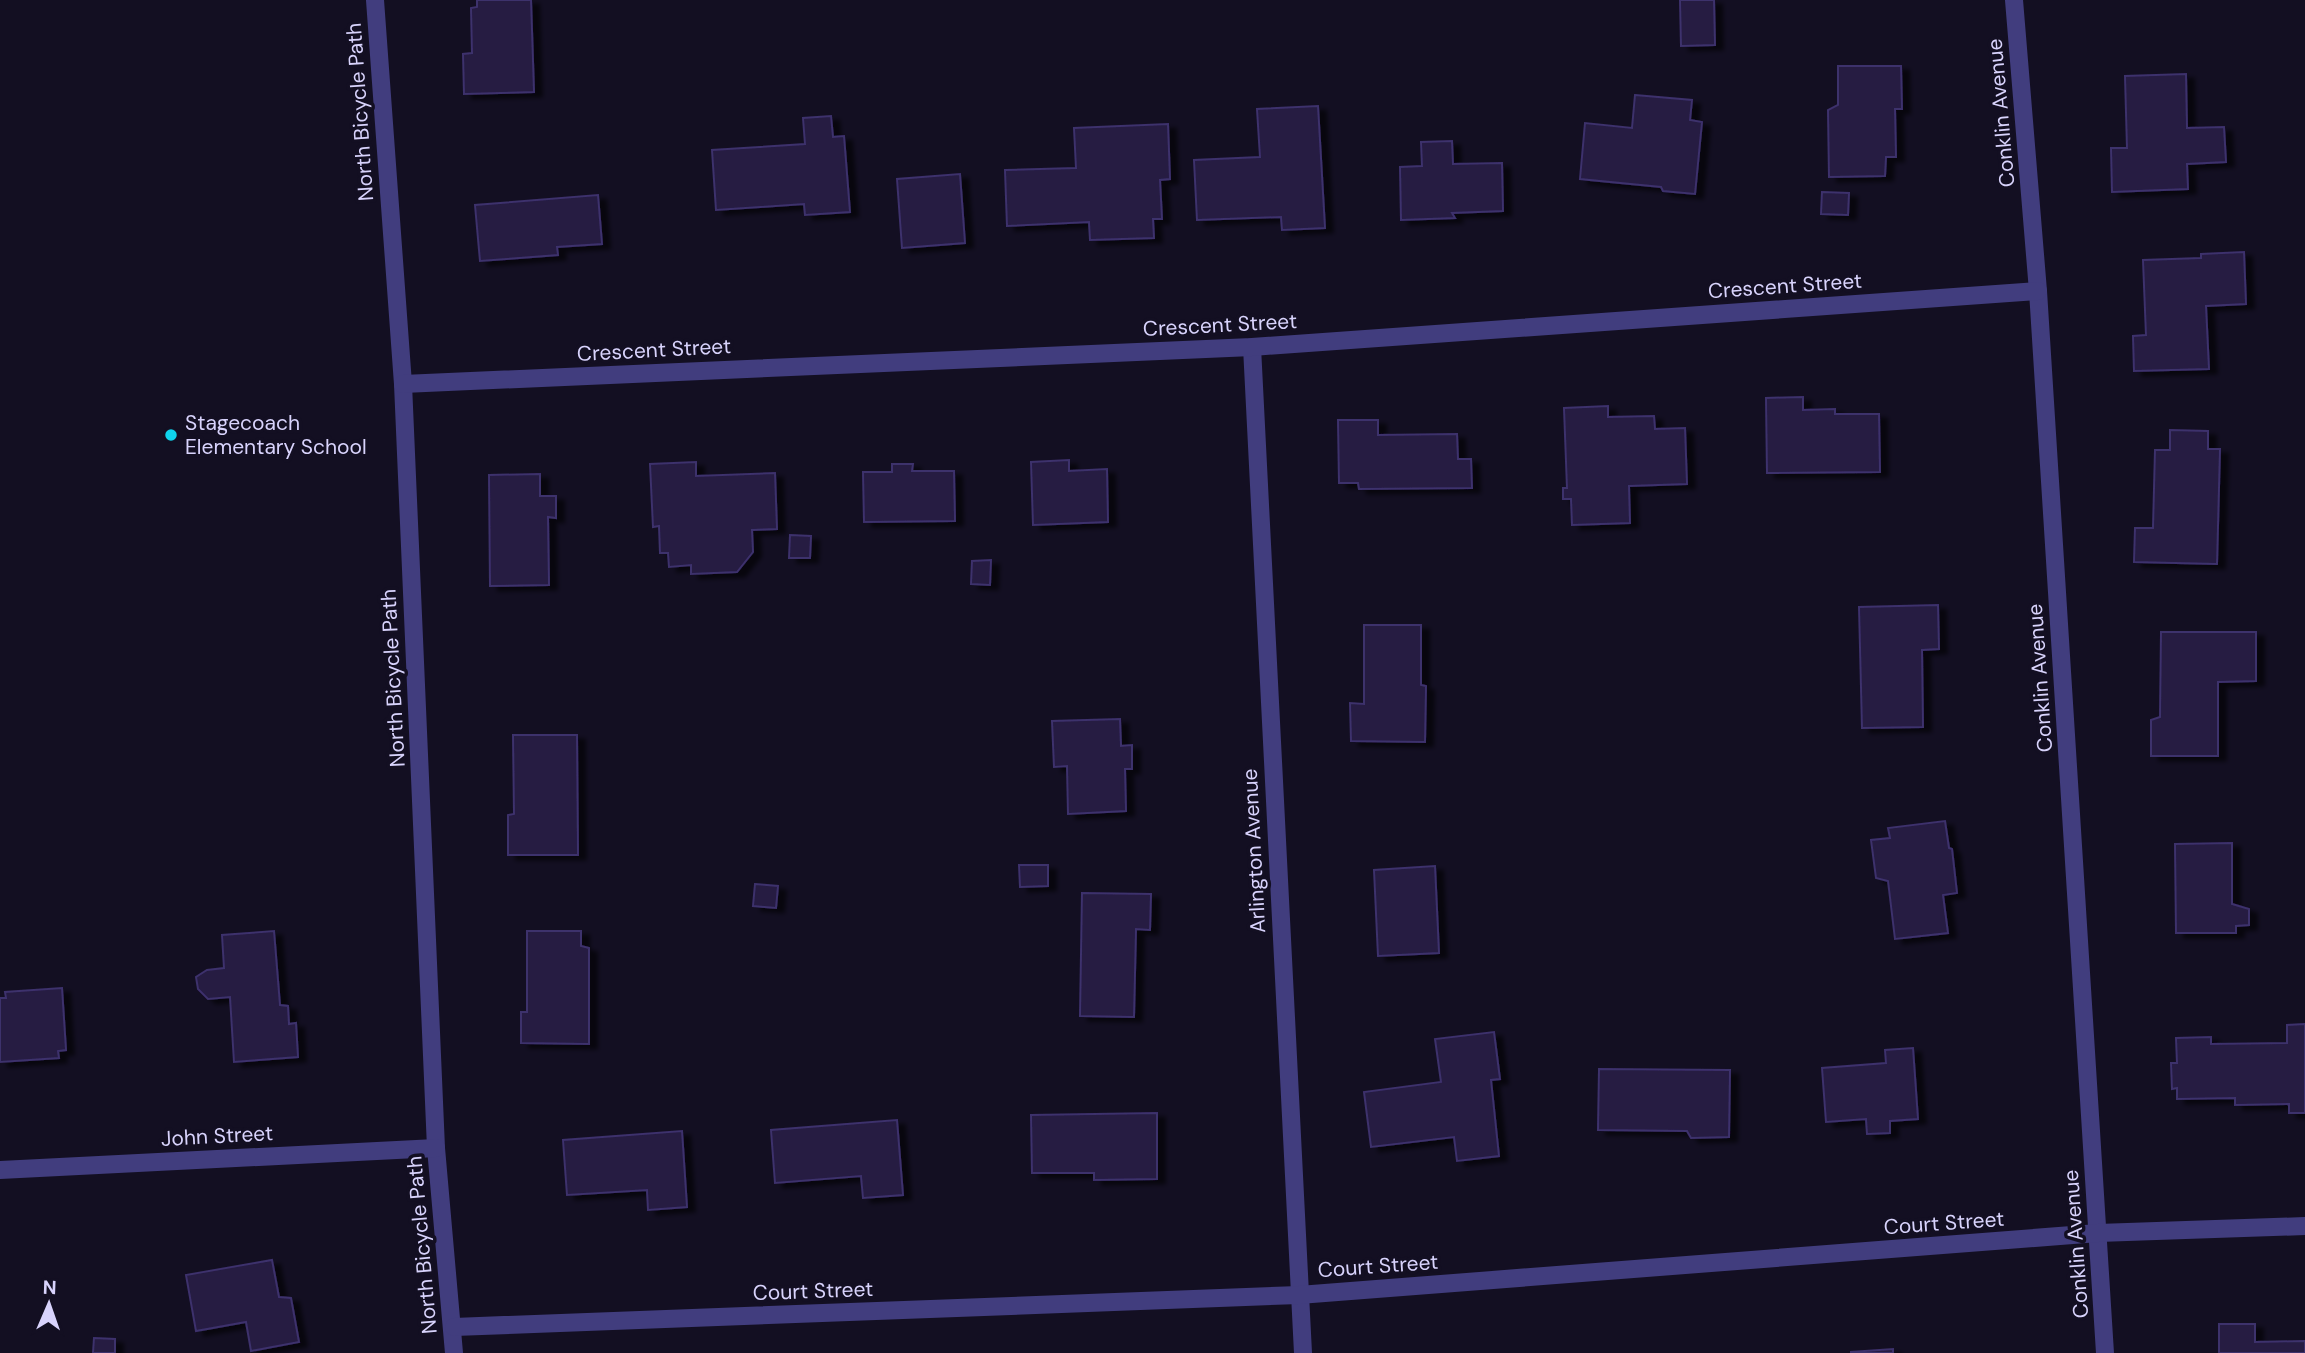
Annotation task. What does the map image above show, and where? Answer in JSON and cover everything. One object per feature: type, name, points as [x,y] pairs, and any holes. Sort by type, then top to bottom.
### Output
[{"type":"street","name":"North Bicycle Path","points":[[375,0],[402,384],[436,1148],[454,1327],[454,1353]]},
{"type":"street","name":"Conklin Avenue","points":[[2014,0],[2038,291],[2105,1353]]},
{"type":"street","name":"Crescent Street","points":[[402,384],[1252,347],[2038,291]]},
{"type":"street","name":"Arlington Avenue","points":[[1252,347],[1303,1353]]},
{"type":"street","name":"John Street","points":[[0,1170],[436,1148]]},
{"type":"street","name":"Court Street","points":[[454,1327],[1299,1295],[2098,1233],[2305,1226]]},
{"type":"building","points":[[477,0],[531,0],[534,92],[464,94],[463,54],[472,53],[471,8],[477,7]]},
{"type":"building","points":[[1680,0],[1714,0],[1715,45],[1681,46]]},
{"type":"building","points":[[1838,66],[1901,66],[1902,109],[1895,109],[1896,157],[1886,157],[1885,176],[1829,177],[1828,110],[1838,105]]},
{"type":"building","points":[[2186,74],[2187,128],[2224,127],[2226,162],[2187,164],[2188,189],[2112,192],[2111,148],[2127,148],[2125,76]]},
{"type":"building","points":[[1635,95],[1692,100],[1690,120],[1702,122],[1695,194],[1663,191],[1661,187],[1580,179],[1585,123],[1632,128]]},
{"type":"building","points":[[1318,106],[1325,228],[1282,230],[1281,217],[1197,220],[1194,160],[1260,157],[1257,109]]},
{"type":"building","points":[[831,116],[833,137],[844,136],[850,212],[805,215],[804,204],[716,210],[712,150],[805,144],[803,118]]},
{"type":"building","points":[[1168,124],[1170,179],[1160,180],[1162,219],[1153,219],[1154,238],[1090,240],[1089,222],[1007,226],[1005,170],[1076,168],[1074,128]]},
{"type":"building","points":[[1452,141],[1453,164],[1502,163],[1503,211],[1452,213],[1455,218],[1401,220],[1400,167],[1422,166],[1421,142]]},
{"type":"building","points":[[960,174],[965,243],[902,248],[897,179]]},
{"type":"building","points":[[1822,192],[1849,193],[1848,215],[1821,214]]},
{"type":"building","points":[[598,195],[602,244],[557,247],[558,255],[480,261],[475,205]]},
{"type":"building","points":[[2244,252],[2246,304],[2206,306],[2209,369],[2134,371],[2133,336],[2146,335],[2143,260],[2201,258],[2201,254]]},
{"type":"building","points":[[1803,397],[1803,410],[1835,409],[1835,414],[1879,414],[1880,472],[1767,473],[1766,398]]},
{"type":"building","points":[[1608,406],[1608,417],[1654,416],[1655,429],[1685,428],[1687,484],[1629,486],[1630,523],[1572,525],[1571,499],[1563,499],[1563,488],[1567,488],[1564,408]]},
{"type":"building","points":[[1338,420],[1378,420],[1378,435],[1457,434],[1458,459],[1471,459],[1472,488],[1359,489],[1358,483],[1339,483]]},
{"type":"building","points":[[2170,430],[2208,431],[2208,449],[2220,449],[2217,564],[2134,562],[2135,528],[2153,528],[2155,450],[2170,450]]},
{"type":"building","points":[[1069,460],[1069,471],[1107,469],[1108,522],[1033,525],[1031,462]]},
{"type":"building","points":[[696,462],[696,476],[775,473],[777,529],[752,530],[753,552],[737,572],[691,574],[691,565],[669,567],[668,553],[660,553],[659,526],[653,527],[650,464]]},
{"type":"building","points":[[892,464],[913,464],[912,471],[954,471],[955,521],[864,522],[863,472],[892,472]]},
{"type":"building","points":[[540,474],[540,496],[556,496],[556,518],[548,517],[549,585],[490,586],[489,475]]},
{"type":"building","points":[[790,535],[811,536],[810,558],[789,558]]},
{"type":"building","points":[[991,560],[990,585],[971,584],[972,561]]},
{"type":"building","points":[[1938,605],[1939,649],[1922,650],[1923,727],[1862,728],[1859,607]]},
{"type":"building","points":[[1364,625],[1421,625],[1421,685],[1426,686],[1425,742],[1351,741],[1350,703],[1364,704]]},
{"type":"building","points":[[2161,632],[2256,632],[2256,681],[2218,682],[2218,756],[2151,756],[2151,720],[2160,717]]},
{"type":"building","points":[[1120,719],[1121,746],[1132,745],[1132,769],[1125,769],[1126,811],[1068,814],[1067,766],[1054,767],[1052,721]]},
{"type":"building","points":[[513,735],[577,735],[578,855],[508,855],[508,815],[514,814]]},
{"type":"building","points":[[1945,821],[1949,848],[1952,849],[1957,893],[1943,895],[1948,933],[1895,939],[1888,881],[1876,878],[1871,840],[1890,838],[1888,828]]},
{"type":"building","points":[[2232,843],[2232,904],[2249,909],[2249,925],[2236,926],[2236,933],[2176,933],[2175,844]]},
{"type":"building","points":[[1019,865],[1048,865],[1048,886],[1020,887]]},
{"type":"building","points":[[1435,866],[1439,953],[1378,956],[1374,870]]},
{"type":"building","points":[[755,884],[778,886],[776,908],[753,906]]},
{"type":"building","points":[[1082,893],[1151,894],[1150,930],[1136,929],[1134,1017],[1080,1016]]},
{"type":"building","points":[[274,931],[280,1005],[288,1006],[289,1024],[296,1023],[298,1057],[234,1062],[230,997],[208,999],[198,989],[196,977],[207,970],[224,968],[222,935]]},
{"type":"building","points":[[527,931],[581,931],[581,946],[589,948],[589,1044],[521,1043],[521,1012],[527,1012]]},
{"type":"building","points":[[62,988],[66,1050],[58,1051],[59,1058],[0,1062],[0,998],[6,998],[5,992]]},
{"type":"building","points":[[2305,1024],[2305,1113],[2289,1113],[2289,1104],[2235,1105],[2235,1098],[2177,1099],[2177,1088],[2172,1089],[2171,1063],[2177,1063],[2176,1038],[2211,1037],[2211,1044],[2287,1043],[2287,1025]]},
{"type":"building","points":[[1494,1032],[1500,1079],[1491,1080],[1499,1156],[1457,1161],[1454,1137],[1371,1147],[1364,1092],[1441,1082],[1435,1039]]},
{"type":"building","points":[[1913,1048],[1918,1119],[1890,1121],[1890,1133],[1867,1134],[1866,1119],[1826,1122],[1822,1068],[1886,1063],[1885,1050]]},
{"type":"building","points":[[1599,1069],[1730,1070],[1729,1137],[1691,1138],[1687,1131],[1598,1130]]},
{"type":"building","points":[[1157,1113],[1157,1179],[1094,1180],[1094,1173],[1032,1173],[1031,1115]]},
{"type":"building","points":[[897,1120],[903,1195],[863,1198],[861,1176],[775,1183],[771,1130]]},
{"type":"building","points":[[682,1131],[687,1207],[648,1210],[647,1190],[567,1195],[563,1140]]},
{"type":"building","points":[[272,1260],[279,1297],[291,1298],[299,1342],[251,1351],[246,1322],[196,1331],[186,1275]]},
{"type":"building","points":[[2219,1324],[2255,1324],[2255,1342],[2305,1341],[2305,1353],[2219,1353]]},
{"type":"building","points":[[94,1338],[115,1339],[115,1353],[93,1353]]},
{"type":"building","points":[[1893,1349],[1893,1353],[1851,1353],[1851,1352]]},
{"type":"place","name":"Stagecoach Elementary School","points":[[171,435]]}]
